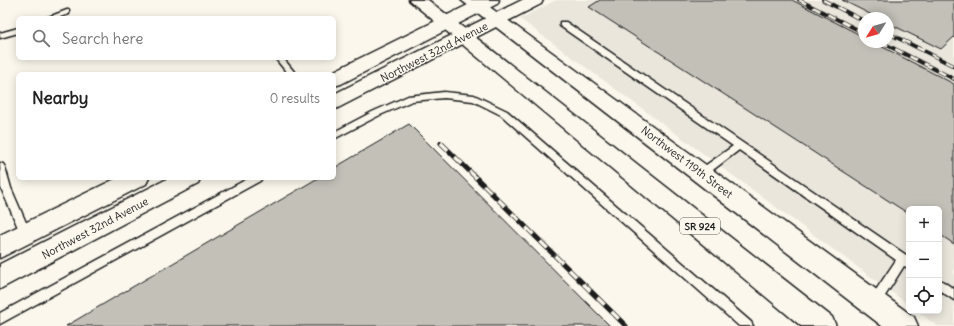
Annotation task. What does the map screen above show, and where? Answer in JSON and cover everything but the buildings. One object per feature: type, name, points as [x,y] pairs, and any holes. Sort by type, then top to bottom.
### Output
[{"type":"main road","name":"SR 924","points":[[417,0],[822,326]]},
{"type":"main road","name":"Northwest 32nd Avenue","points":[[336,103],[535,0]]},
{"type":"main road","name":"Northwest 32nd Avenue","points":[[336,78],[445,22],[479,2]]},
{"type":"main road","name":"Northwest 119th Street","points":[[479,2],[496,20],[904,326]]},
{"type":"main road","points":[[0,247],[134,180]]},
{"type":"main road","name":"Northwest 32nd Avenue","points":[[0,277],[186,180]]},
{"type":"lane","points":[[56,16],[67,12]]},
{"type":"lane","points":[[563,24],[906,261],[874,303]]},
{"type":"lane","points":[[0,36],[16,31]]},
{"type":"lane","points":[[281,60],[290,72]]},
{"type":"lane","points":[[336,135],[375,114],[411,98],[444,95],[474,98],[504,113],[747,326]]},
{"type":"lane","points":[[702,173],[739,146]]},
{"type":"lane","points":[[0,167],[6,188],[26,234]]},
{"type":"lane","points":[[0,319],[253,180]]},
{"type":"lane","points":[[942,286],[954,294]]},
{"type":"shaded area","points":[[556,0],[954,0],[954,326],[937,326],[921,314],[942,314],[942,206],[906,206],[906,303],[520,19]]},
{"type":"railway","points":[[799,0],[858,30]]},
{"type":"railway","points":[[823,0],[858,18]]},
{"type":"railway","points":[[894,36],[954,66]]},
{"type":"railway","points":[[893,48],[954,79]]},
{"type":"railway","points":[[442,144],[441,143],[626,326]]}]
